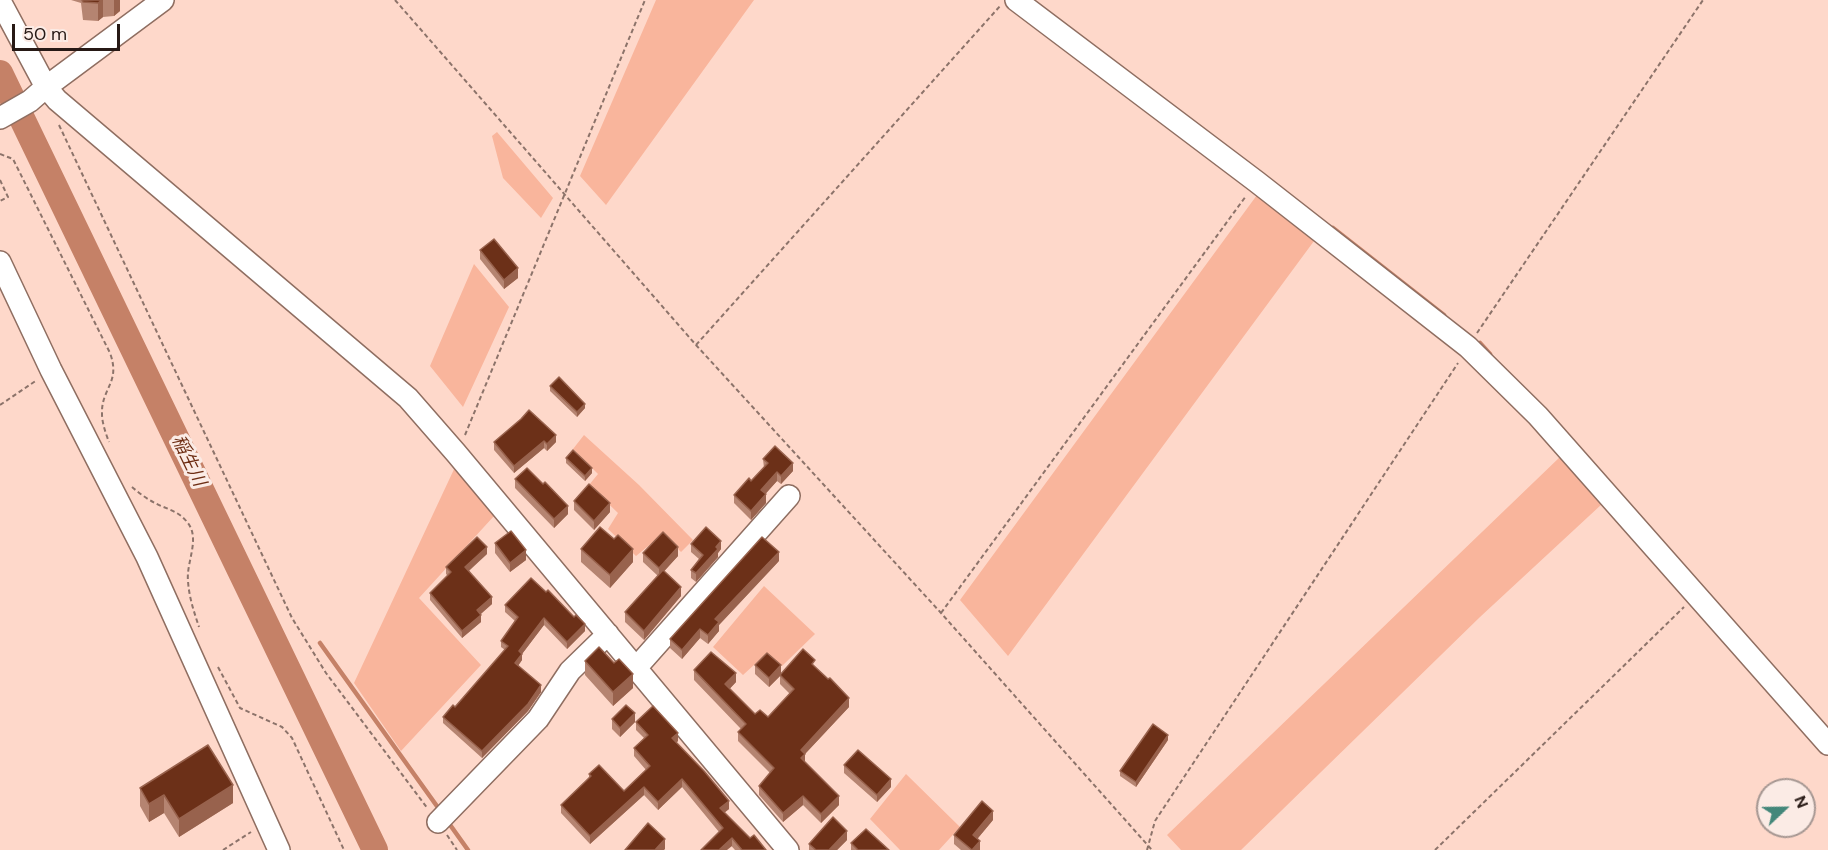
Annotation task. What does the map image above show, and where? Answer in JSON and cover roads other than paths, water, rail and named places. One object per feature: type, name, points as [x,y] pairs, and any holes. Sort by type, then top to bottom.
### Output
[{"type":"street","points":[[0,118],[30,101],[163,0]]},
{"type":"street","points":[[1016,0],[1257,182],[1468,347],[1538,416],[1828,744]]},
{"type":"street","points":[[0,1],[46,87],[64,106],[408,398],[788,850]]},
{"type":"street","points":[[0,261],[51,370],[147,557],[279,850]]},
{"type":"street","points":[[636,668],[789,496]]},
{"type":"street","points":[[438,822],[538,719],[570,671],[608,634]]},
{"type":"waterway","name":"稲生川","points":[[0,73],[375,850]]},
{"type":"waterway","points":[[1333,228],[1444,315]]},
{"type":"waterway","points":[[1480,343],[1490,354]]},
{"type":"waterway","points":[[320,643],[439,809]]},
{"type":"waterway","points":[[448,822],[468,850]]}]
